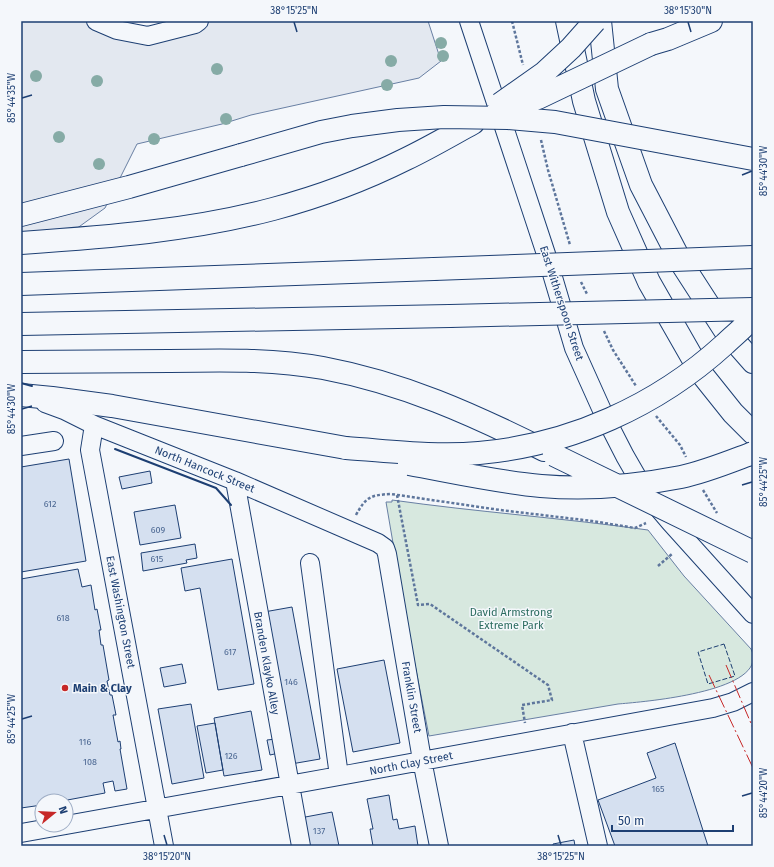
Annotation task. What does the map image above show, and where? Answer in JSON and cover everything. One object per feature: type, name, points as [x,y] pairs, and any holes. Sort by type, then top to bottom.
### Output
[{"type":"highway","points":[[567,21],[584,101],[618,212],[649,282],[701,373],[732,413],[753,433]]},
{"type":"highway","points":[[21,243],[140,234],[199,225],[273,210],[320,195],[406,159],[473,123],[544,73],[571,48],[595,21]]},
{"type":"highway","points":[[600,21],[607,89],[641,185],[682,264],[724,329],[753,362]]},
{"type":"highway","points":[[473,123],[538,98],[662,38],[689,21]]},
{"type":"highway","points":[[662,38],[711,21]]},
{"type":"highway","points":[[21,215],[129,187],[321,132],[398,120],[444,117],[486,117],[555,122],[753,159]]},
{"type":"highway","points":[[21,284],[753,257]]},
{"type":"highway","points":[[21,324],[753,309]]},
{"type":"highway","points":[[346,448],[442,454],[478,453],[529,445],[569,435],[623,413],[657,395],[709,358],[753,317]]},
{"type":"highway","points":[[21,362],[263,361],[322,368],[379,381],[435,400],[515,435],[753,552]]},
{"type":"highway","points":[[21,395],[112,406],[346,448],[407,463],[484,478],[541,486],[577,488],[635,484],[682,476],[721,465],[753,453]]},
{"type":"street","points":[[96,21],[117,30],[148,36],[195,24],[199,21]]},
{"type":"street","name":"East Witherspoon Street","points":[[469,21],[547,257],[574,348],[605,417],[648,496],[753,614]]},
{"type":"street","name":"North Hancock Street","points":[[21,399],[39,402],[64,410],[94,425],[235,481],[348,529],[378,543],[385,548]]},
{"type":"street","name":"East Washington Street","points":[[94,425],[90,450],[164,846]]},
{"type":"street","points":[[21,446],[54,441]]},
{"type":"street","name":"Branden Klayko Alley","points":[[235,481],[301,846]]},
{"type":"street","name":"Franklin Street","points":[[385,548],[422,760],[439,846]]},
{"type":"street","points":[[310,563],[339,776]]},
{"type":"street","name":"North Clay Street","points":[[74,824],[289,786],[422,760],[713,708],[733,702],[753,692]]},
{"type":"street","points":[[572,734],[598,846]]},
{"type":"street","name":"North Clay Street","points":[[21,833],[34,831]]},
{"type":"path","points":[[348,529],[363,502],[376,494],[397,495],[635,528],[646,523]]},
{"type":"path","points":[[397,495],[418,605],[430,604],[548,685],[552,700],[522,705],[526,723]]},
{"type":"path","points":[[658,566],[672,554]]},
{"type":"green space","name":"David Armstrong Extreme Park","points":[[392,500],[648,530],[684,576],[751,649],[752,664],[742,675],[724,685],[701,692],[651,701],[618,704],[429,736],[406,619],[386,502],[392,502]]},
{"type":"shaded area","points":[[21,21],[96,21],[117,30],[199,21],[428,21],[441,61],[419,78],[251,115],[222,124],[137,144],[105,208],[58,242],[21,248]]},
{"type":"building","points":[[69,459],[86,561],[21,572],[21,467]]},
{"type":"building","points":[[150,471],[152,483],[122,489],[119,477]]},
{"type":"building","points":[[175,505],[181,538],[140,545],[134,512]]},
{"type":"building","points":[[195,544],[197,558],[186,560],[187,563],[143,571],[141,553]]},
{"type":"building","points":[[232,559],[254,684],[218,690],[200,588],[185,591],[181,568]]},
{"type":"building","name":"Main & Clay","points":[[78,569],[82,587],[91,585],[95,610],[97,609],[101,630],[99,630],[101,645],[103,645],[109,680],[107,681],[110,695],[112,695],[116,715],[113,715],[118,742],[120,741],[127,789],[115,791],[113,781],[103,783],[105,793],[74,799],[74,793],[34,793],[34,806],[21,808],[21,579]]},
{"type":"building","points":[[292,607],[320,759],[291,764],[264,612]]},
{"type":"building","points":[[384,660],[400,743],[353,752],[337,669]]},
{"type":"building","points":[[182,664],[186,683],[164,687],[160,668]]},
{"type":"building","points":[[191,704],[204,778],[172,784],[158,709]]},
{"type":"building","points":[[251,711],[262,770],[224,776],[214,718]]},
{"type":"building","points":[[215,723],[223,770],[206,773],[197,726]]},
{"type":"building","points":[[276,739],[279,753],[270,755],[267,740]]},
{"type":"building","points":[[675,743],[708,846],[615,846],[598,800],[656,778],[647,753]]},
{"type":"building","points":[[389,795],[393,820],[397,819],[399,829],[415,826],[418,846],[373,846],[370,829],[373,829],[367,799]]},
{"type":"building","points":[[332,812],[339,846],[305,846],[300,818]]},
{"type":"building","points":[[574,840],[575,846],[553,846],[553,844]]},
{"type":"fence","points":[[724,644],[735,676],[708,684],[698,652],[724,644]]},
{"type":"wall","points":[[21,383],[32,386]]},
{"type":"wall","points":[[115,449],[216,488],[231,505]]},
{"type":"power","points":[[726,665],[753,728]]},
{"type":"power","points":[[709,675],[753,768]]},
{"type":"place","name":"Main & Clay","points":[[65,688]]}]
